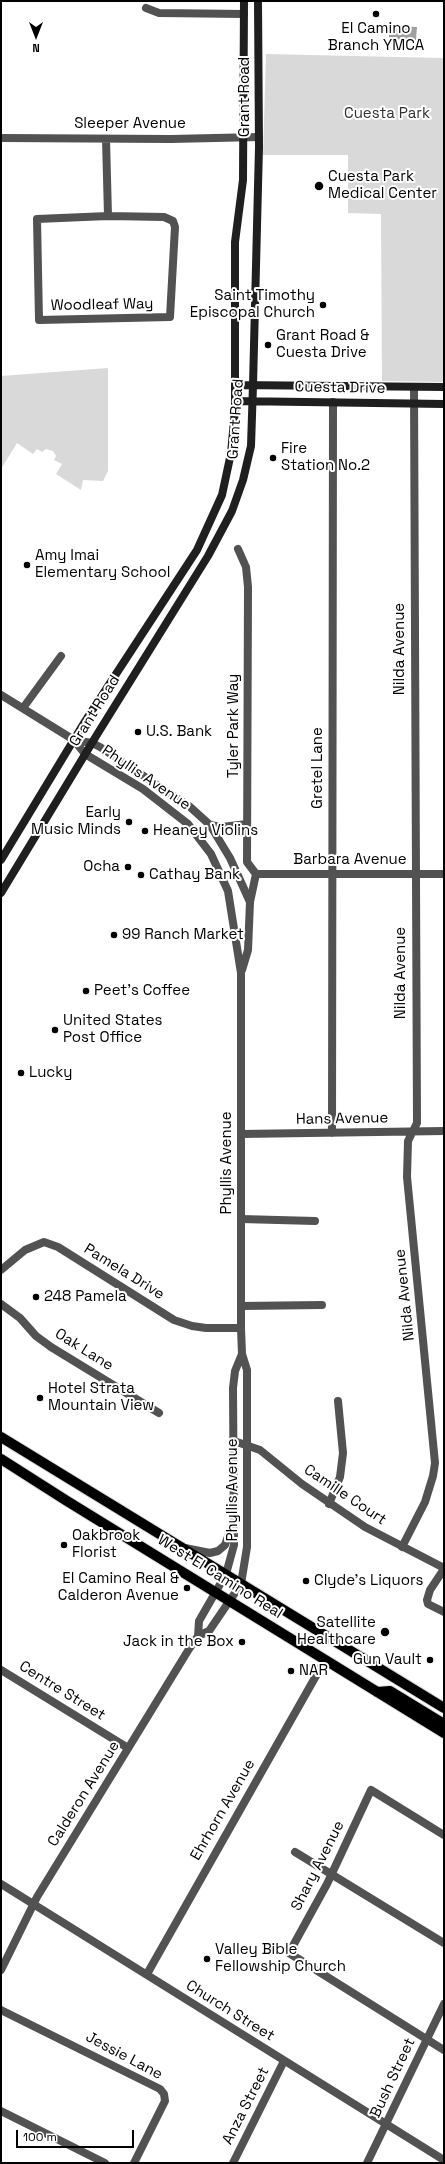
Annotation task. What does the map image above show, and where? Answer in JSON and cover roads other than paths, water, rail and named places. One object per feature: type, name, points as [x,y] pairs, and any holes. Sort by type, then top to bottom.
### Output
[{"type":"main road","name":"Grant Road","points":[[1,860],[74,740],[197,550],[222,495],[231,453],[236,385],[235,242],[243,180],[242,137],[244,1]]},
{"type":"main road","name":"Grant Road","points":[[1,893],[92,742],[208,556],[232,511],[249,458],[253,385],[259,137],[258,1]]},
{"type":"main road","name":"Cuesta Drive","points":[[236,385],[444,387]]},
{"type":"main road","name":"Cuesta Drive","points":[[235,401],[444,404]]},
{"type":"main road","name":"West El Camino Real","points":[[1,1437],[444,1708]]},
{"type":"main road","name":"West El Camino Real","points":[[1,1459],[67,1502],[230,1600],[444,1733]]},
{"type":"main road","points":[[377,1692],[390,1691],[444,1724]]},
{"type":"street","points":[[146,8],[159,13],[244,14]]},
{"type":"street","name":"Sleeper Avenue","points":[[1,138],[106,139],[259,137]]},
{"type":"street","points":[[106,139],[108,216]]},
{"type":"street","name":"Woodleaf Way","points":[[108,216],[164,217],[173,221],[175,227],[170,317],[39,320],[37,219],[108,216]]},
{"type":"street","name":"Nilda Avenue","points":[[402,1547],[425,1502],[433,1476],[435,1463],[407,1176],[408,1141],[417,1123],[414,874],[414,387]]},
{"type":"street","name":"Gretel Lane","points":[[332,1133],[331,874],[333,402]]},
{"type":"street","name":"Tyler Park Way","points":[[238,549],[246,568],[248,587],[247,862],[256,874]]},
{"type":"street","points":[[22,708],[61,656]]},
{"type":"street","points":[[1,695],[74,740]]},
{"type":"street","name":"Phyllis Avenue","points":[[74,740],[92,742],[173,795],[210,825],[230,858],[250,902],[248,950],[241,973]]},
{"type":"street","name":"Phyllis Avenue","points":[[74,740],[85,754],[158,801],[188,824],[211,854],[228,891],[241,973],[241,1328],[242,1354],[247,1370],[248,1547],[241,1584],[230,1600]]},
{"type":"street","points":[[210,825],[222,827],[248,824]]},
{"type":"street","points":[[250,902],[256,874]]},
{"type":"street","name":"Barbara Avenue","points":[[256,874],[444,874]]},
{"type":"street","name":"Hans Avenue","points":[[241,1134],[444,1131]]},
{"type":"street","points":[[241,1219],[315,1221]]},
{"type":"street","name":"Pamela Drive","points":[[1,1270],[25,1250],[44,1242],[58,1247],[174,1320],[192,1326],[206,1328],[241,1328]]},
{"type":"street","name":"Oak Lane","points":[[1,1304],[20,1318],[36,1336],[51,1347],[160,1413]]},
{"type":"street","points":[[241,1306],[322,1305]]},
{"type":"street","name":"Phyllis Avenue","points":[[216,1592],[226,1574],[234,1545],[233,1388],[235,1371],[242,1354]]},
{"type":"street","points":[[329,1504],[340,1477],[343,1453],[338,1401]]},
{"type":"street","name":"Camille Court","points":[[234,1441],[260,1450],[329,1504],[364,1527],[444,1568]]},
{"type":"street","points":[[180,1547],[210,1553],[218,1551],[224,1545],[235,1518]]},
{"type":"street","points":[[444,1568],[430,1590],[427,1600],[428,1604],[444,1612]]},
{"type":"street","name":"Calderon Avenue","points":[[1,1970],[33,1904],[198,1636],[200,1621],[216,1592]]},
{"type":"street","name":"Calderon Avenue","points":[[198,1636],[209,1631],[230,1600]]},
{"type":"street","name":"Ehrhorn Avenue","points":[[147,1974],[325,1660]]},
{"type":"street","name":"Centre Street","points":[[1,1670],[128,1748]]},
{"type":"street","name":"Shary Avenue","points":[[427,2039],[290,1953],[331,1874],[371,1790],[444,1835]]},
{"type":"street","points":[[295,1852],[444,1943]]},
{"type":"street","name":"Church Street","points":[[1,1884],[147,1974],[284,2062],[444,2160]]},
{"type":"street","name":"Bush Street","points":[[367,2163],[444,2004]]},
{"type":"street","name":"Jessie Lane","points":[[1,2010],[160,2089],[164,2094],[165,2101],[134,2163]]},
{"type":"street","points":[[427,2039],[444,2050]]},
{"type":"street","name":"Anza Street","points":[[233,2163],[284,2062]]},
{"type":"street","points":[[1,2111],[105,2163]]},
{"type":"place","name":"El Camino Branch YMCA","points":[[376,14]]},
{"type":"place","name":"Cuesta Park Medical Center","points":[[319,186]]},
{"type":"place","name":"Saint Timothy Episcopal Church","points":[[323,305]]},
{"type":"place","name":"Grant Road & Cuesta Drive","points":[[268,345]]},
{"type":"place","name":"Fire Station No.2","points":[[273,458]]},
{"type":"place","name":"Amy Imai Elementary School","points":[[27,565]]},
{"type":"place","name":"U.S. Bank","points":[[138,732]]},
{"type":"place","name":"Early Music Minds","points":[[129,822]]},
{"type":"place","name":"Heaney Violins","points":[[145,831]]},
{"type":"place","name":"Ocha","points":[[128,867]]},
{"type":"place","name":"Cathay Bank","points":[[141,875]]},
{"type":"place","name":"99 Ranch Market","points":[[114,935]]},
{"type":"place","name":"Peet's Coffee","points":[[86,991]]},
{"type":"place","name":"United States Post Office","points":[[55,1030]]},
{"type":"place","name":"Lucky","points":[[21,1073]]},
{"type":"place","name":"248 Pamela","points":[[36,1297]]},
{"type":"place","name":"Hotel Strata Mountain View","points":[[40,1398]]},
{"type":"place","name":"Oakbrook Florist","points":[[64,1545]]},
{"type":"place","name":"Clyde's Liquors","points":[[306,1581]]},
{"type":"place","name":"El Camino Real & Calderon Avenue","points":[[187,1588]]},
{"type":"place","name":"Satellite Healthcare","points":[[385,1632]]},
{"type":"place","name":"Jack in the Box","points":[[242,1642]]},
{"type":"place","name":"Gun Vault","points":[[430,1660]]},
{"type":"place","name":"NAR","points":[[291,1671]]},
{"type":"place","name":"Valley Bible Fellowship Church","points":[[207,1959]]},
{"type":"park label","name":"Cuesta Park","points":[[387,114]]}]
